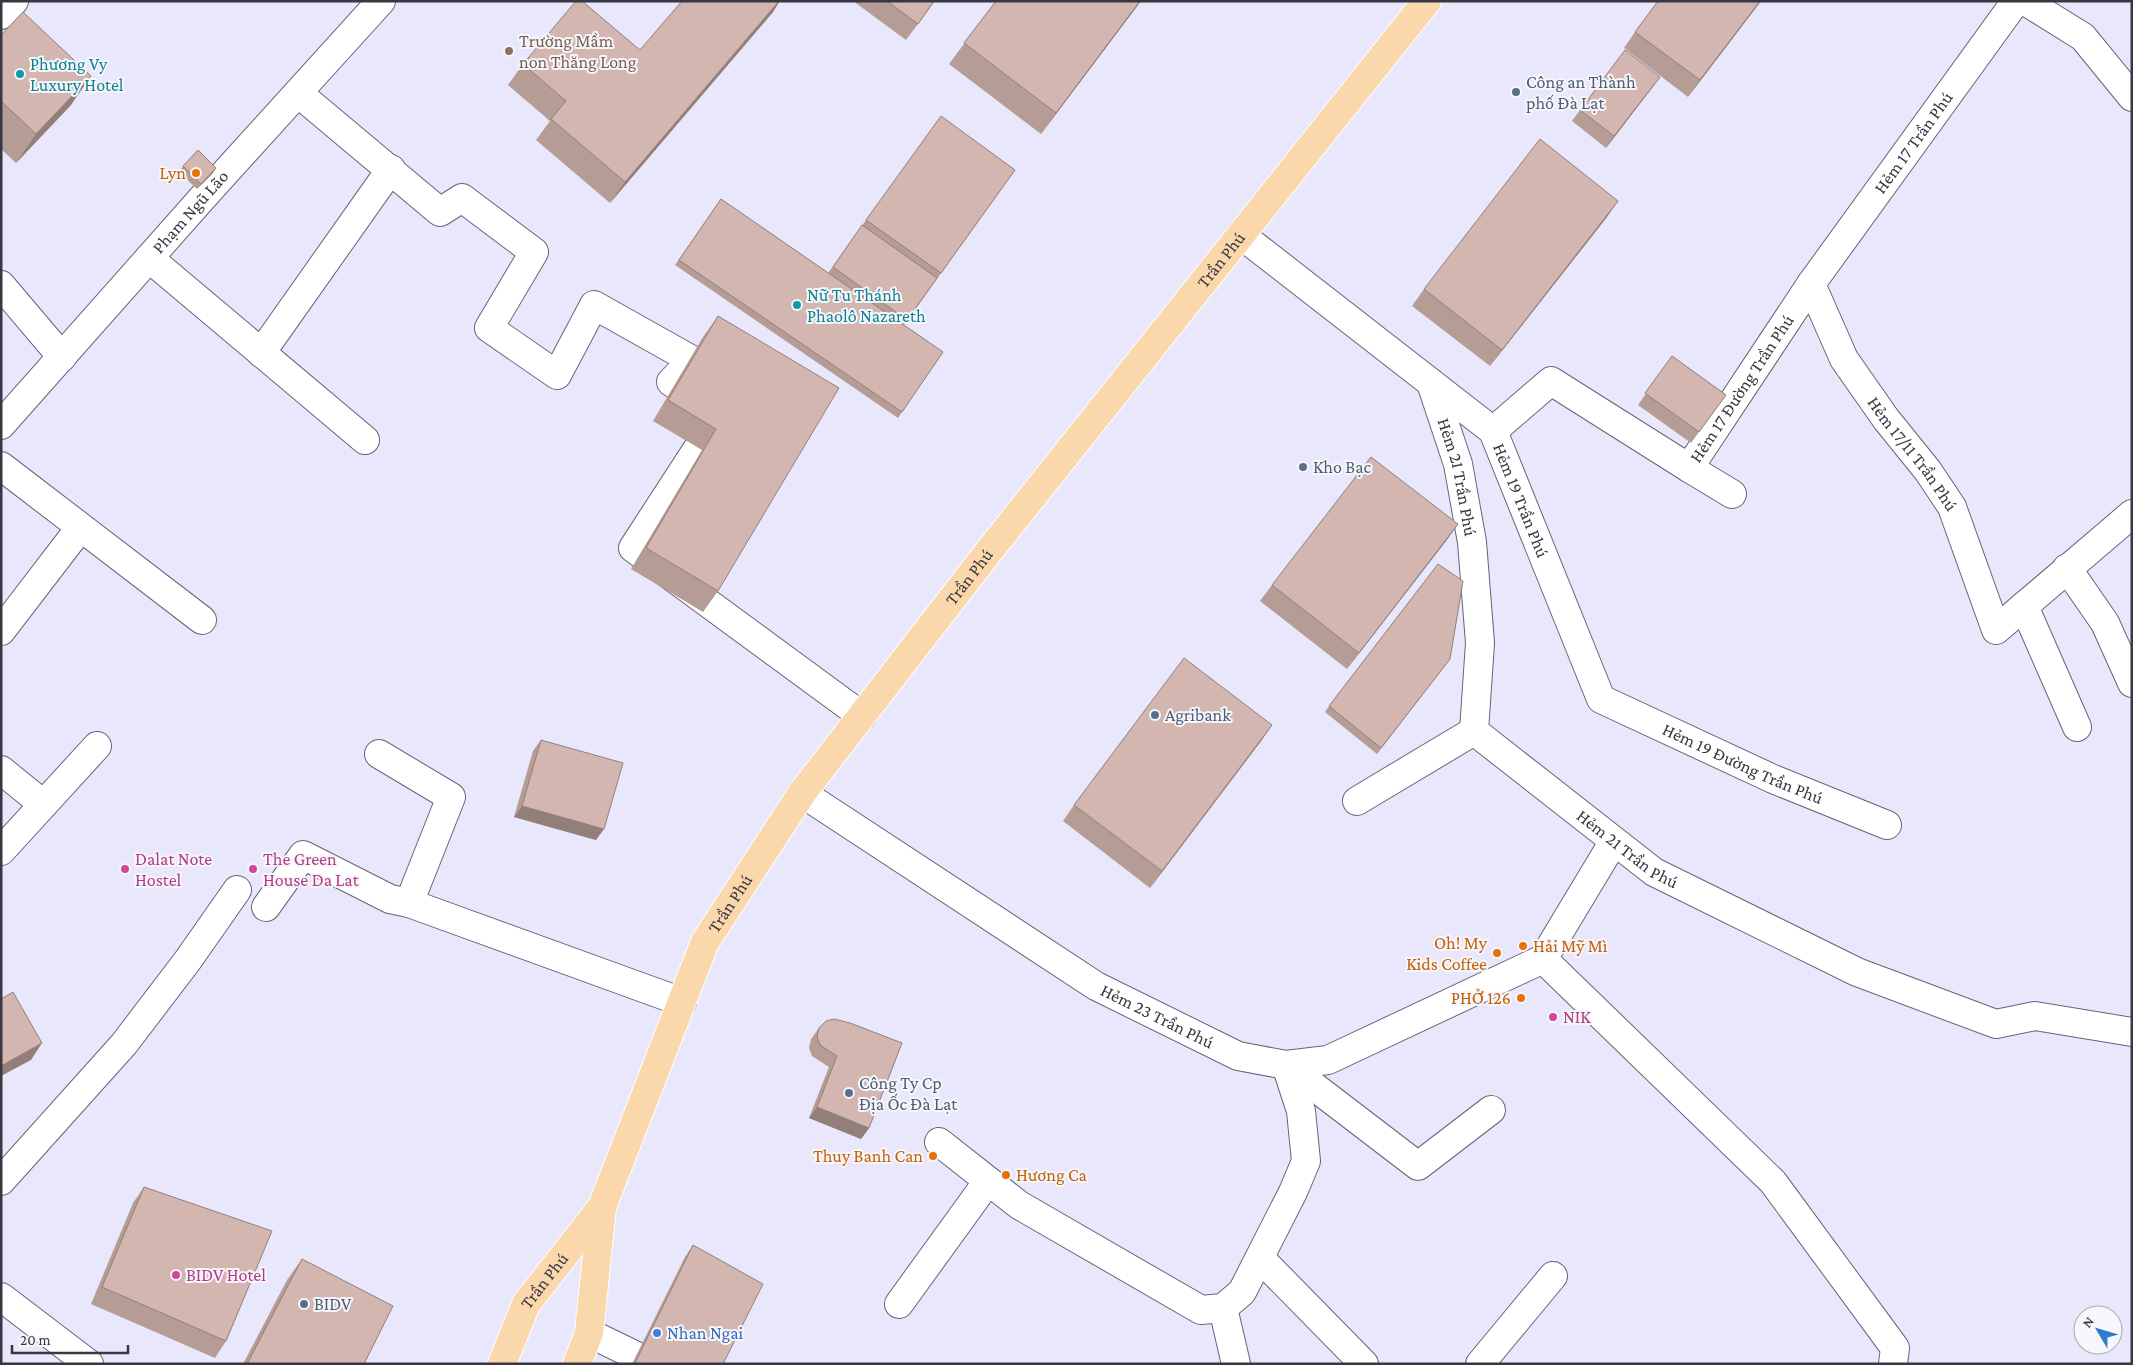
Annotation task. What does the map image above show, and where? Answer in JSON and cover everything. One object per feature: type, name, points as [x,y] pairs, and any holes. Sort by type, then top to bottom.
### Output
[{"type":"main road","name":"Trần Phú","points":[[577,1364],[589,1332],[602,1207],[706,942],[802,793],[986,555],[1427,1]]},
{"type":"main road","name":"Trần Phú","points":[[502,1364],[526,1304],[602,1207]]},
{"type":"street","points":[[1,15],[14,1]]},
{"type":"street","name":"Phạm Ngũ Lão","points":[[1,425],[381,1]]},
{"type":"street","name":"Hẻm 17 Trần Phú","points":[[1811,284],[2016,1]]},
{"type":"street","points":[[2025,1],[2083,37],[2132,96]]},
{"type":"street","points":[[298,92],[440,212],[462,198],[534,252],[489,328],[557,375],[594,305],[692,360],[671,382],[720,414],[633,548],[862,716]]},
{"type":"street","points":[[261,353],[391,169]]},
{"type":"street","name":"Hẻm 19 Trần Phú","points":[[1241,235],[1493,431],[1601,699]]},
{"type":"street","points":[[149,258],[365,440]]},
{"type":"street","name":"Hẻm 17 Đường Trần Phú","points":[[1493,431],[1551,381],[1689,468],[1811,284]]},
{"type":"street","name":"Hẻm 17/11 Trần Phú","points":[[1811,284],[1844,359],[1886,419],[1928,470],[1952,507],[1996,630],[2024,606]]},
{"type":"street","points":[[1,285],[62,357]]},
{"type":"street","name":"Hẻm 21 Trần Phú","points":[[1431,383],[1458,464],[1472,542],[1480,642],[1474,731],[1654,872],[1857,972],[1996,1024],[2035,1016],[2132,1032]]},
{"type":"street","points":[[1,466],[202,620]]},
{"type":"street","points":[[1689,468],[1732,494]]},
{"type":"street","points":[[2077,727],[2024,606],[2132,514]]},
{"type":"street","points":[[1,631],[80,528]]},
{"type":"street","points":[[2067,568],[2105,623],[2132,683]]},
{"type":"street","name":"Hẻm 19 Đường Trần Phú","points":[[1601,699],[1773,779],[1887,825]]},
{"type":"street","points":[[1357,801],[1474,731]]},
{"type":"street","points":[[1,852],[97,746]]},
{"type":"street","points":[[379,754],[451,797],[410,903]]},
{"type":"street","points":[[1,770],[43,804]]},
{"type":"street","name":"Hẻm 23 Trần Phú","points":[[802,793],[1096,986],[1238,1056],[1286,1064],[1328,1060],[1543,959]]},
{"type":"street","points":[[1614,841],[1543,959],[1773,1182],[1895,1348],[1893,1364]]},
{"type":"street","points":[[266,907],[303,855],[390,899],[410,903],[682,1002]]},
{"type":"street","points":[[1,1181],[124,1044],[188,960],[237,890]]},
{"type":"street","points":[[1286,1064],[1418,1166],[1491,1110]]},
{"type":"street","points":[[939,1142],[1018,1205],[1202,1310],[1223,1308],[1242,1292],[1293,1192],[1306,1161],[1301,1111],[1286,1064]]},
{"type":"street","points":[[899,1304],[988,1181]]},
{"type":"street","points":[[1260,1258],[1364,1364]]},
{"type":"street","points":[[1480,1364],[1553,1276]]},
{"type":"street","points":[[1,1297],[89,1364]]},
{"type":"street","points":[[1223,1308],[1236,1364]]},
{"type":"street","points":[[589,1332],[653,1364]]},
{"type":"building","points":[[576,1],[582,1],[640,50],[682,1],[779,1],[625,182],[551,119],[566,101],[523,64]]},
{"type":"building","points":[[887,1],[934,1],[918,24]]},
{"type":"building","points":[[996,1],[1140,1],[1056,113],[964,43]]},
{"type":"building","points":[[1658,1],[1760,1],[1700,80],[1635,32]]},
{"type":"building","points":[[23,12],[91,76],[36,134],[1,101],[1,35]]},
{"type":"building","points":[[1625,50],[1660,77],[1614,136],[1580,110]]},
{"type":"building","name":"Nữ Tu Thánh Phaolô Nazareth","points":[[941,116],[1015,170],[941,273],[866,220]]},
{"type":"building","points":[[1540,139],[1618,201],[1502,350],[1424,289]]},
{"type":"building","name":"Lyn","points":[[198,150],[216,168],[201,184],[183,166]]},
{"type":"building","name":"Nữ Tu Thánh Phaolô Nazareth","points":[[721,199],[943,352],[902,412],[679,260]]},
{"type":"building","name":"Nữ Tu Thánh Phaolô Nazareth","points":[[862,225],[937,278],[907,320],[833,267]]},
{"type":"building","points":[[718,316],[839,388],[718,591],[646,548],[716,429],[668,400]]},
{"type":"building","points":[[1672,356],[1726,395],[1699,432],[1645,393]]},
{"type":"building","points":[[1371,457],[1458,524],[1359,653],[1272,585]]},
{"type":"building","points":[[1438,564],[1463,581],[1450,659],[1381,748],[1329,706]]},
{"type":"building","points":[[1184,658],[1272,725],[1162,871],[1074,805]]},
{"type":"building","points":[[541,740],[623,763],[604,829],[522,806]]},
{"type":"building","points":[[13,992],[42,1043],[1,1066],[1,999]]},
{"type":"building","name":"Công Ty Cp Địa Ốc Đà Lạt","points":[[834,1019],[850,1023],[902,1043],[869,1128],[817,1107],[837,1056],[820,1045],[817,1037],[819,1028],[826,1021]]},
{"type":"building","name":"BIDV Hotel","points":[[144,1187],[272,1231],[226,1341],[102,1287]]},
{"type":"building","points":[[693,1245],[763,1284],[723,1364],[637,1364],[635,1363]]},
{"type":"building","name":"BIDV","points":[[302,1259],[393,1306],[364,1364],[247,1364]]},
{"type":"place","name":"Trường Mầm non Thăng Long","points":[[509,51]]},
{"type":"place","name":"Phương Vy Luxury Hotel","points":[[20,74]]},
{"type":"place","name":"Công an Thành phố Đà Lạt","points":[[1516,92]]},
{"type":"place","name":"Lyn","points":[[196,173]]},
{"type":"place","name":"Nữ Tu Thánh Phaolô Nazareth","points":[[797,305]]},
{"type":"place","name":"Kho Bạc","points":[[1303,467]]},
{"type":"place","name":"Agribank","points":[[1155,715]]},
{"type":"place","name":"Dalat Note Hostel","points":[[125,869]]},
{"type":"place","name":"The Green House Da Lat","points":[[253,869]]},
{"type":"place","name":"Hải Mỹ Mì","points":[[1523,946]]},
{"type":"place","name":"Oh! My Kids Coffee","points":[[1497,953]]},
{"type":"place","name":"PHỞ 126","points":[[1521,998]]},
{"type":"place","name":"NIK","points":[[1553,1017]]},
{"type":"place","name":"Công Ty Cp Địa Ốc Đà Lạt","points":[[849,1093]]},
{"type":"place","name":"Thuy Banh Can","points":[[933,1156]]},
{"type":"place","name":"Hương Ca","points":[[1006,1175]]},
{"type":"place","name":"BIDV Hotel","points":[[176,1275]]},
{"type":"place","name":"BIDV","points":[[304,1304]]},
{"type":"place","name":"Nhan Ngai","points":[[657,1333]]}]
